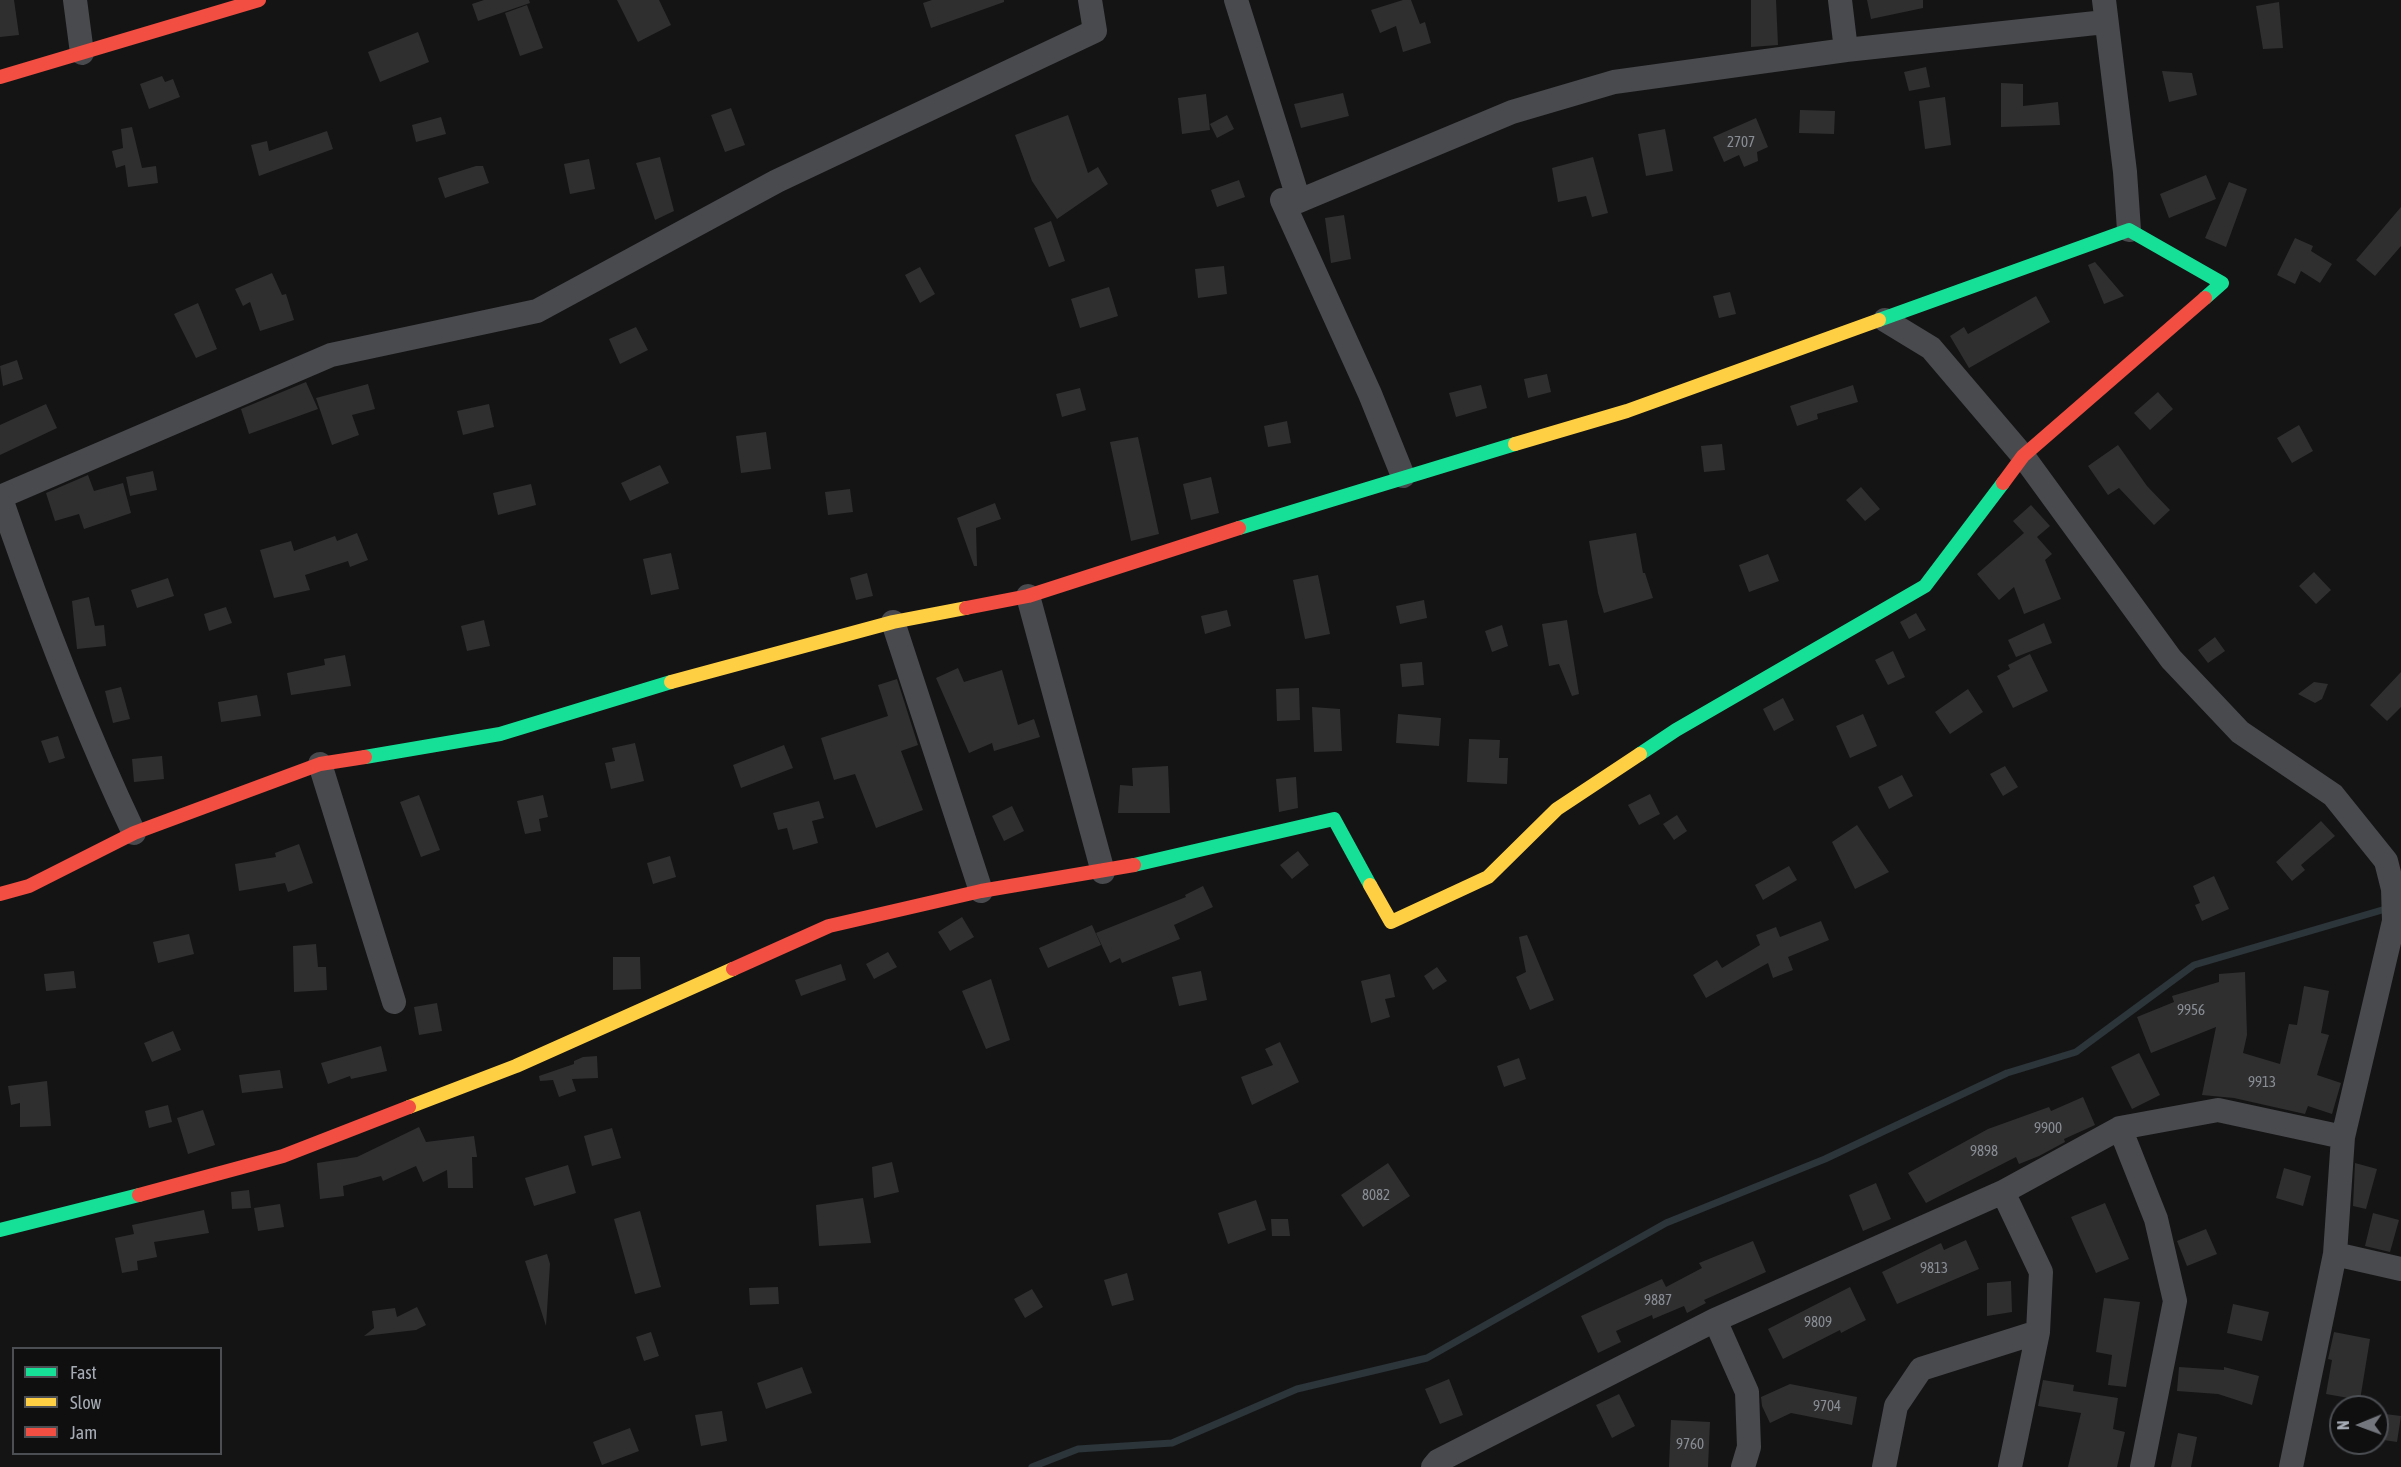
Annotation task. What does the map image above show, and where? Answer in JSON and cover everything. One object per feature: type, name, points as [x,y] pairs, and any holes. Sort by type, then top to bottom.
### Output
[{"type":"street","points":[[75,0],[82,52]]},
{"type":"street","points":[[0,77],[259,0]]},
{"type":"street","points":[[134,833],[112,787],[36,598],[0,496],[331,355],[537,311],[777,181],[1095,31],[1090,0]]},
{"type":"street","points":[[1236,0],[1299,201]]},
{"type":"street","points":[[1840,0],[1846,50]]},
{"type":"street","points":[[1403,476],[1370,394],[1282,200],[1299,201],[1512,111],[1614,82],[2104,11],[2125,172],[2129,230]]},
{"type":"street","points":[[0,894],[28,886],[134,833],[320,764],[500,735],[675,681],[893,622],[1028,596],[1403,476],[1627,411],[1885,320],[2129,230],[2222,283],[2023,456],[1925,586],[1676,730],[1557,809],[1488,877],[1391,922],[1334,819],[1103,872],[981,891],[829,926],[516,1066],[283,1156],[218,1176],[0,1230]]},
{"type":"street","points":[[1885,320],[1931,348],[2023,456],[2170,659],[2240,732],[2333,795],[2386,861],[2393,889],[2394,921],[2343,1137],[2335,1254],[2291,1467]]},
{"type":"street","points":[[1028,596],[1103,872]]},
{"type":"street","points":[[893,622],[981,891]]},
{"type":"street","points":[[320,764],[394,1002]]},
{"type":"street","points":[[1433,1467],[1438,1461],[1715,1320],[2003,1192],[2120,1128],[2218,1110],[2343,1137]]},
{"type":"street","points":[[2120,1128],[2157,1219],[2175,1301],[2142,1467]]},
{"type":"street","points":[[2003,1192],[2041,1272],[2038,1332],[2010,1467]]},
{"type":"street","points":[[2335,1254],[2401,1269]]},
{"type":"street","points":[[1715,1320],[1747,1392],[1749,1447],[1743,1467]]},
{"type":"street","points":[[1884,1467],[1896,1406],[1921,1369],[2038,1332]]},
{"type":"building","points":[[0,0],[14,0],[19,35],[0,37]]},
{"type":"building","points":[[484,0],[529,0],[530,3],[478,21],[472,4]]},
{"type":"building","points":[[617,0],[659,0],[671,25],[638,42]]},
{"type":"building","points":[[932,0],[1004,0],[1004,2],[931,28],[923,3]]},
{"type":"building","points":[[1403,0],[1411,0],[1420,24],[1425,22],[1431,43],[1403,52],[1396,26],[1380,33],[1371,10]]},
{"type":"building","points":[[1751,0],[1776,0],[1778,45],[1751,47]]},
{"type":"building","points":[[1867,0],[1923,0],[1923,8],[1871,19]]},
{"type":"building","points":[[2279,2],[2283,48],[2263,49],[2256,6]]},
{"type":"building","points":[[527,5],[543,48],[520,56],[505,13]]},
{"type":"building","points":[[418,32],[429,62],[380,82],[368,52]]},
{"type":"building","points":[[1926,67],[1930,87],[1909,91],[1904,72]]},
{"type":"building","points":[[2162,71],[2192,73],[2197,95],[2169,102]]},
{"type":"building","points":[[162,76],[165,82],[173,79],[180,97],[149,109],[140,84]]},
{"type":"building","points":[[2001,83],[2023,84],[2023,106],[2058,102],[2060,125],[2001,127]]},
{"type":"building","points":[[1343,93],[1349,116],[1301,128],[1294,104]]},
{"type":"building","points":[[1206,94],[1210,130],[1182,134],[1178,98]]},
{"type":"building","points":[[1945,97],[1951,145],[1925,149],[1919,101]]},
{"type":"building","points":[[731,108],[745,145],[725,152],[711,115]]},
{"type":"building","points":[[1800,110],[1835,111],[1834,134],[1799,133]]},
{"type":"building","points":[[1068,115],[1088,173],[1098,167],[1108,184],[1057,219],[1032,181],[1015,135]]},
{"type":"building","points":[[1227,115],[1234,129],[1217,138],[1210,124]]},
{"type":"building","points":[[441,117],[446,134],[416,142],[412,125]]},
{"type":"building","points":[[1756,118],[1768,147],[1757,152],[1758,161],[1744,167],[1739,155],[1724,162],[1713,137]]},
{"type":"building","points":[[132,127],[142,168],[156,166],[158,183],[128,187],[125,165],[116,168],[112,151],[123,148],[121,129]]},
{"type":"building","points":[[1665,129],[1673,171],[1646,176],[1638,134]]},
{"type":"building","points":[[327,131],[333,149],[259,176],[251,145],[267,141],[269,151]]},
{"type":"building","points":[[660,157],[674,211],[655,220],[636,163]]},
{"type":"building","points":[[1593,157],[1608,213],[1592,217],[1586,196],[1558,202],[1552,168]]},
{"type":"building","points":[[589,159],[595,189],[570,194],[564,164]]},
{"type":"building","points":[[476,166],[483,166],[489,183],[445,198],[438,178]]},
{"type":"building","points":[[2206,175],[2216,199],[2169,218],[2160,194]]},
{"type":"building","points":[[1239,180],[1245,197],[1217,207],[1211,190]]},
{"type":"building","points":[[2229,182],[2247,189],[2226,247],[2205,238]]},
{"type":"building","points":[[2401,207],[2401,246],[2375,276],[2356,260]]},
{"type":"building","points":[[1344,215],[1351,259],[1331,263],[1325,218]]},
{"type":"building","points":[[1051,221],[1065,261],[1049,267],[1034,228]]},
{"type":"building","points":[[2295,238],[2313,246],[2311,251],[2332,264],[2320,283],[2301,271],[2295,284],[2277,275]]},
{"type":"building","points":[[2095,262],[2124,296],[2104,304],[2088,265]]},
{"type":"building","points":[[1224,266],[1227,294],[1198,298],[1195,269]]},
{"type":"building","points":[[920,267],[935,294],[920,303],[905,275]]},
{"type":"building","points":[[272,273],[282,295],[286,294],[294,320],[260,331],[250,302],[243,306],[235,289]]},
{"type":"building","points":[[1109,287],[1118,316],[1080,328],[1071,299]]},
{"type":"building","points":[[1730,292],[1736,314],[1719,318],[1713,296]]},
{"type":"building","points":[[2036,296],[2050,322],[1969,368],[1950,336],[1964,327],[1968,334]]},
{"type":"building","points":[[198,303],[217,349],[196,358],[174,314]]},
{"type":"building","points":[[636,327],[648,350],[620,364],[609,339]]},
{"type":"building","points":[[17,360],[23,379],[3,386],[0,366]]},
{"type":"building","points":[[1547,374],[1551,392],[1528,398],[1524,379]]},
{"type":"building","points":[[306,382],[318,409],[249,434],[241,409]]},
{"type":"building","points":[[368,384],[375,409],[352,415],[359,435],[332,445],[316,398]]},
{"type":"building","points":[[1481,385],[1487,408],[1456,417],[1449,393]]},
{"type":"building","points":[[1853,385],[1858,402],[1817,414],[1818,419],[1797,426],[1790,406]]},
{"type":"building","points":[[1080,388],[1086,410],[1062,417],[1056,394]]},
{"type":"building","points":[[2158,392],[2173,409],[2150,430],[2134,413]]},
{"type":"building","points":[[46,404],[57,428],[0,455],[0,425]]},
{"type":"building","points":[[489,404],[494,427],[463,435],[457,411]]},
{"type":"building","points":[[1287,421],[1291,443],[1268,447],[1264,426]]},
{"type":"building","points":[[2299,425],[2313,451],[2292,463],[2277,438]]},
{"type":"building","points":[[766,432],[771,469],[741,473],[736,436]]},
{"type":"building","points":[[1138,437],[1159,534],[1131,541],[1110,442]]},
{"type":"building","points":[[1722,444],[1725,470],[1704,472],[1701,446]]},
{"type":"building","points":[[2118,445],[2147,486],[2170,510],[2154,525],[2119,488],[2108,495],[2088,466]]},
{"type":"building","points":[[660,465],[669,483],[630,501],[621,483]]},
{"type":"building","points":[[153,471],[157,490],[130,496],[126,477]]},
{"type":"building","points":[[88,475],[94,491],[123,483],[131,513],[84,529],[79,514],[55,521],[46,493]]},
{"type":"building","points":[[1211,477],[1219,513],[1191,520],[1183,484]]},
{"type":"building","points":[[531,484],[536,505],[498,515],[493,493]]},
{"type":"building","points":[[1861,487],[1880,509],[1865,521],[1846,500]]},
{"type":"building","points":[[850,489],[853,512],[828,515],[825,492]]},
{"type":"building","points":[[995,503],[1001,519],[976,528],[977,566],[974,566],[957,518]]},
{"type":"building","points":[[2031,505],[2050,526],[2037,537],[2052,554],[2045,560],[2061,599],[2024,614],[2014,587],[1999,600],[1977,574],[2024,533],[2013,521]]},
{"type":"building","points":[[357,533],[368,560],[350,567],[348,561],[305,575],[310,590],[274,598],[260,550],[291,541],[294,551],[335,536],[337,541]]},
{"type":"building","points":[[1636,533],[1643,573],[1645,573],[1653,598],[1604,613],[1589,541]]},
{"type":"building","points":[[671,553],[679,589],[651,595],[643,559]]},
{"type":"building","points":[[1768,554],[1779,581],[1749,592],[1739,565]]},
{"type":"building","points":[[2314,572],[2331,590],[2316,604],[2299,586]]},
{"type":"building","points":[[867,573],[873,596],[856,600],[850,578]]},
{"type":"building","points":[[1318,575],[1330,634],[1305,639],[1293,580]]},
{"type":"building","points":[[168,578],[174,596],[137,608],[131,590]]},
{"type":"building","points":[[89,597],[95,626],[104,625],[106,646],[77,649],[72,601]]},
{"type":"building","points":[[1424,600],[1427,618],[1400,624],[1396,606]]},
{"type":"building","points":[[226,607],[232,623],[209,631],[204,614]]},
{"type":"building","points":[[1227,610],[1231,626],[1205,634],[1201,616]]},
{"type":"building","points":[[1916,613],[1926,630],[1909,639],[1900,622]]},
{"type":"building","points":[[484,620],[490,646],[467,651],[461,626]]},
{"type":"building","points":[[1567,620],[1579,694],[1572,696],[1559,664],[1549,666],[1542,624]]},
{"type":"building","points":[[2044,623],[2052,643],[2016,657],[2008,640]]},
{"type":"building","points":[[1502,625],[1508,646],[1492,652],[1485,631]]},
{"type":"building","points":[[2215,637],[2225,651],[2208,663],[2198,650]]},
{"type":"building","points":[[1893,651],[1905,677],[1888,685],[1875,660]]},
{"type":"building","points":[[2030,654],[2048,691],[2013,708],[1997,676],[2010,669],[2008,665]]},
{"type":"building","points":[[345,655],[351,686],[291,695],[287,673],[325,665],[324,659]]},
{"type":"building","points":[[1422,662],[1424,685],[1402,687],[1400,664]]},
{"type":"building","points":[[958,668],[964,682],[1002,670],[1018,725],[1034,719],[1040,737],[994,751],[992,743],[969,753],[936,678]]},
{"type":"building","points":[[2401,672],[2401,707],[2387,721],[2370,705]]},
{"type":"building","points":[[897,679],[918,745],[901,751],[923,810],[876,828],[855,774],[834,780],[821,738],[888,716],[878,685]]},
{"type":"building","points":[[2314,682],[2328,684],[2322,699],[2315,703],[2298,694]]},
{"type":"building","points":[[121,687],[130,719],[113,723],[105,691]]},
{"type":"building","points":[[1299,688],[1300,720],[1277,721],[1276,689]]},
{"type":"building","points":[[1968,689],[1983,712],[1950,734],[1935,712]]},
{"type":"building","points":[[257,695],[261,716],[221,722],[218,702]]},
{"type":"building","points":[[1783,698],[1794,720],[1774,731],[1763,709]]},
{"type":"building","points":[[1312,707],[1340,709],[1342,751],[1314,752]]},
{"type":"building","points":[[1398,714],[1441,718],[1439,746],[1396,743]]},
{"type":"building","points":[[1863,714],[1877,746],[1850,758],[1836,726]]},
{"type":"building","points":[[58,736],[65,758],[49,763],[41,741]]},
{"type":"building","points":[[1469,739],[1500,740],[1499,758],[1508,758],[1507,784],[1467,782]]},
{"type":"building","points":[[635,743],[644,781],[611,789],[605,763],[615,761],[612,748]]},
{"type":"building","points":[[784,745],[793,768],[741,788],[733,765]]},
{"type":"building","points":[[162,756],[164,779],[134,782],[132,759]]},
{"type":"building","points":[[1168,766],[1170,813],[1118,813],[1120,785],[1133,786],[1132,768]]},
{"type":"building","points":[[2005,766],[2018,787],[2003,796],[1990,774]]},
{"type":"building","points":[[1902,775],[1913,796],[1889,809],[1878,787]]},
{"type":"building","points":[[1296,777],[1298,808],[1279,812],[1276,779]]},
{"type":"building","points":[[1650,794],[1660,814],[1639,825],[1628,805]]},
{"type":"building","points":[[419,795],[440,850],[421,857],[400,802]]},
{"type":"building","points":[[543,795],[548,817],[539,819],[541,831],[525,834],[517,801]]},
{"type":"building","points":[[819,801],[824,818],[812,821],[818,843],[793,850],[787,828],[778,830],[773,813]]},
{"type":"building","points":[[1012,806],[1024,831],[1004,841],[992,816]]},
{"type":"building","points":[[1677,815],[1687,831],[1674,840],[1663,824]]},
{"type":"building","points":[[2321,821],[2335,836],[2301,865],[2305,870],[2292,881],[2276,862]]},
{"type":"building","points":[[1857,825],[1889,872],[1855,889],[1832,842]]},
{"type":"building","points":[[299,844],[313,883],[288,892],[285,883],[239,891],[235,864],[276,857],[275,853]]},
{"type":"building","points":[[1298,851],[1309,865],[1292,879],[1280,865]]},
{"type":"building","points":[[670,856],[676,877],[653,884],[647,863]]},
{"type":"building","points":[[1789,866],[1797,880],[1763,900],[1755,885]]},
{"type":"building","points":[[2214,876],[2229,909],[2202,921],[2195,905],[2200,903],[2193,886]]},
{"type":"building","points":[[1203,886],[1213,907],[1174,925],[1180,939],[1122,963],[1120,958],[1110,963],[1096,933],[1186,897],[1185,895]]},
{"type":"building","points":[[962,917],[974,937],[950,951],[938,932]]},
{"type":"building","points":[[1821,921],[1829,940],[1788,957],[1793,970],[1773,978],[1768,963],[1706,998],[1693,975],[1717,960],[1722,968],[1760,945],[1756,935],[1776,927],[1780,937]]},
{"type":"building","points":[[1092,925],[1101,945],[1048,968],[1039,948]]},
{"type":"building","points":[[189,934],[194,954],[158,963],[153,942]]},
{"type":"building","points":[[1527,935],[1554,1000],[1530,1010],[1516,977],[1526,972],[1519,937]]},
{"type":"building","points":[[316,944],[318,967],[326,967],[327,990],[294,992],[293,946]]},
{"type":"building","points":[[888,952],[897,967],[874,979],[866,964]]},
{"type":"building","points":[[613,957],[640,957],[641,989],[613,990]]},
{"type":"building","points":[[841,964],[846,980],[801,996],[795,980]]},
{"type":"building","points":[[1437,967],[1447,981],[1433,990],[1424,976]]},
{"type":"building","points":[[74,971],[76,988],[46,991],[44,974]]},
{"type":"building","points":[[1201,971],[1207,1000],[1179,1006],[1172,977]]},
{"type":"building","points":[[2245,972],[2247,1035],[2243,1053],[2280,1064],[2289,1024],[2297,1025],[2304,986],[2329,991],[2321,1033],[2329,1035],[2317,1075],[2341,1083],[2332,1114],[2308,1106],[2305,1114],[2234,1098],[2202,1095],[2216,1027],[2151,1053],[2137,1017],[2174,1002],[2172,996],[2219,982],[2219,974]]},
{"type":"building","points":[[1390,974],[1395,997],[1385,999],[1390,1017],[1371,1023],[1361,981]]},
{"type":"building","points":[[991,979],[1010,1040],[986,1049],[962,991]]},
{"type":"building","points":[[437,1003],[442,1031],[419,1035],[414,1007]]},
{"type":"building","points":[[173,1031],[181,1050],[152,1062],[144,1043]]},
{"type":"building","points":[[1280,1042],[1299,1082],[1252,1105],[1241,1077],[1273,1065],[1265,1049]]},
{"type":"building","points":[[381,1046],[387,1071],[351,1079],[350,1076],[328,1084],[321,1063]]},
{"type":"building","points":[[2139,1053],[2160,1095],[2132,1109],[2111,1067]]},
{"type":"building","points":[[597,1056],[598,1078],[572,1079],[576,1091],[559,1097],[553,1080],[540,1081],[539,1076],[574,1064],[574,1061],[583,1057]]},
{"type":"building","points":[[1519,1058],[1526,1079],[1504,1087],[1497,1066]]},
{"type":"building","points":[[280,1070],[283,1088],[242,1093],[239,1075]]},
{"type":"building","points":[[47,1081],[51,1126],[20,1127],[20,1103],[11,1105],[8,1086]]},
{"type":"building","points":[[2083,1097],[2095,1125],[2064,1139],[2065,1142],[2039,1156],[2019,1164],[2016,1157],[1926,1203],[1908,1173],[1988,1129],[2049,1107],[2051,1111]]},
{"type":"building","points":[[168,1105],[172,1122],[149,1128],[145,1111]]},
{"type":"building","points":[[203,1110],[215,1145],[188,1154],[177,1118]]},
{"type":"building","points":[[419,1127],[426,1142],[474,1136],[477,1157],[472,1157],[473,1188],[448,1188],[447,1170],[423,1182],[416,1166],[383,1181],[381,1176],[343,1186],[344,1196],[320,1199],[317,1163],[357,1157]]},
{"type":"building","points":[[612,1128],[621,1158],[592,1166],[584,1136]]},
{"type":"building","points":[[892,1162],[899,1192],[874,1198],[872,1167]]},
{"type":"building","points":[[1388,1163],[1410,1196],[1363,1227],[1341,1195]]},
{"type":"building","points":[[2355,1163],[2377,1169],[2366,1209],[2353,1206]]},
{"type":"building","points":[[568,1165],[576,1193],[534,1206],[525,1178]]},
{"type":"building","points":[[2284,1168],[2311,1176],[2303,1206],[2276,1198]]},
{"type":"building","points":[[1876,1183],[1891,1219],[1863,1231],[1849,1195]]},
{"type":"building","points":[[249,1190],[251,1208],[232,1209],[231,1192]]},
{"type":"building","points":[[863,1198],[871,1243],[819,1246],[816,1205]]},
{"type":"building","points":[[1256,1200],[1266,1230],[1228,1244],[1218,1213]]},
{"type":"building","points":[[2105,1203],[2129,1259],[2096,1273],[2071,1217]]},
{"type":"building","points":[[280,1204],[284,1227],[258,1231],[254,1208]]},
{"type":"building","points":[[204,1210],[209,1233],[154,1242],[157,1257],[137,1261],[138,1270],[122,1273],[115,1238],[134,1234],[132,1225]]},
{"type":"building","points":[[640,1211],[661,1287],[635,1294],[614,1219]]},
{"type":"building","points":[[2373,1213],[2399,1220],[2390,1252],[2365,1246]]},
{"type":"building","points":[[1271,1219],[1288,1219],[1290,1236],[1272,1236]]},
{"type":"building","points":[[2206,1229],[2217,1254],[2187,1266],[2177,1241]]},
{"type":"building","points":[[1966,1240],[1979,1269],[1897,1304],[1882,1272],[1941,1243],[1944,1250]]},
{"type":"building","points":[[1753,1241],[1766,1272],[1704,1300],[1706,1303],[1687,1313],[1684,1306],[1653,1319],[1652,1315],[1616,1331],[1621,1342],[1598,1353],[1581,1316],[1662,1279],[1666,1287],[1702,1268],[1699,1263]]},
{"type":"building","points":[[547,1254],[550,1264],[546,1326],[525,1261]]},
{"type":"building","points":[[1127,1273],[1134,1300],[1112,1306],[1104,1280]]},
{"type":"building","points":[[2011,1281],[2012,1312],[1987,1316],[1987,1283]]},
{"type":"building","points":[[778,1287],[779,1304],[750,1305],[749,1288]]},
{"type":"building","points":[[1850,1287],[1866,1320],[1841,1333],[1840,1330],[1783,1359],[1768,1329]]},
{"type":"building","points":[[1032,1289],[1043,1307],[1025,1318],[1014,1299]]},
{"type":"building","points":[[2104,1298],[2140,1302],[2126,1387],[2108,1385],[2112,1355],[2096,1352]]},
{"type":"building","points":[[2233,1304],[2269,1312],[2262,1341],[2227,1333]]},
{"type":"building","points":[[417,1307],[426,1325],[416,1330],[364,1336],[374,1328],[372,1311],[395,1308],[397,1317]]},
{"type":"building","points":[[651,1332],[659,1356],[644,1361],[636,1337]]},
{"type":"building","points":[[2334,1332],[2370,1339],[2361,1395],[2326,1394],[2332,1360],[2328,1359]]},
{"type":"building","points":[[802,1367],[812,1393],[766,1409],[757,1383]]},
{"type":"building","points":[[2179,1367],[2224,1370],[2224,1367],[2259,1376],[2252,1405],[2218,1394],[2177,1391]]},
{"type":"building","points":[[1449,1379],[1463,1415],[1440,1424],[1425,1389]]},
{"type":"building","points":[[2043,1380],[2074,1385],[2073,1391],[2118,1398],[2113,1429],[2125,1432],[2117,1467],[2068,1467],[2081,1413],[2038,1406]]},
{"type":"building","points":[[1790,1384],[1857,1397],[1852,1425],[1791,1413],[1770,1423],[1762,1406],[1761,1397]]},
{"type":"building","points":[[1619,1394],[1635,1426],[1612,1438],[1596,1405]]},
{"type":"building","points":[[722,1411],[727,1441],[701,1446],[695,1415]]},
{"type":"building","points":[[2389,1414],[2401,1416],[2397,1442],[2389,1441]]},
{"type":"building","points":[[1671,1420],[1710,1422],[1708,1467],[1669,1467]]},
{"type":"building","points":[[630,1428],[639,1451],[602,1465],[593,1442]]},
{"type":"building","points":[[2178,1433],[2197,1437],[2191,1467],[2171,1467]]},
{"type":"waterway","points":[[1032,1467],[1078,1449],[1172,1443],[1297,1389],[1427,1358],[1666,1223],[1825,1159],[2007,1073],[2076,1052],[2194,965],[2389,908]]},
{"type":"traffic: fast","points":[[1879,320],[2129,230],[2222,283],[2205,298]]},
{"type":"traffic: fast","points":[[1239,528],[1515,444]]},
{"type":"traffic: fast","points":[[1640,754],[1676,730],[1925,586],[2003,483]]},
{"type":"traffic: fast","points":[[365,757],[500,734],[671,682]]},
{"type":"traffic: fast","points":[[1134,865],[1334,819],[1370,885]]},
{"type":"traffic: fast","points":[[0,1230],[139,1195]]},
{"type":"traffic: slow","points":[[1515,444],[1627,411],[1879,320]]},
{"type":"traffic: slow","points":[[671,682],[893,622],[966,608]]},
{"type":"traffic: slow","points":[[1370,885],[1391,922],[1488,877],[1557,809],[1640,754]]},
{"type":"traffic: slow","points":[[409,1107],[516,1066],[733,969]]},
{"type":"traffic: jam","points":[[0,77],[259,0]]},
{"type":"traffic: jam","points":[[2003,483],[2023,456],[2205,298]]},
{"type":"traffic: jam","points":[[966,608],[1028,596],[1239,528]]},
{"type":"traffic: jam","points":[[0,894],[29,886],[134,833],[320,764],[365,757]]},
{"type":"traffic: jam","points":[[733,969],[829,926],[981,891],[1134,865]]},
{"type":"traffic: jam","points":[[139,1195],[283,1156],[409,1107]]}]
